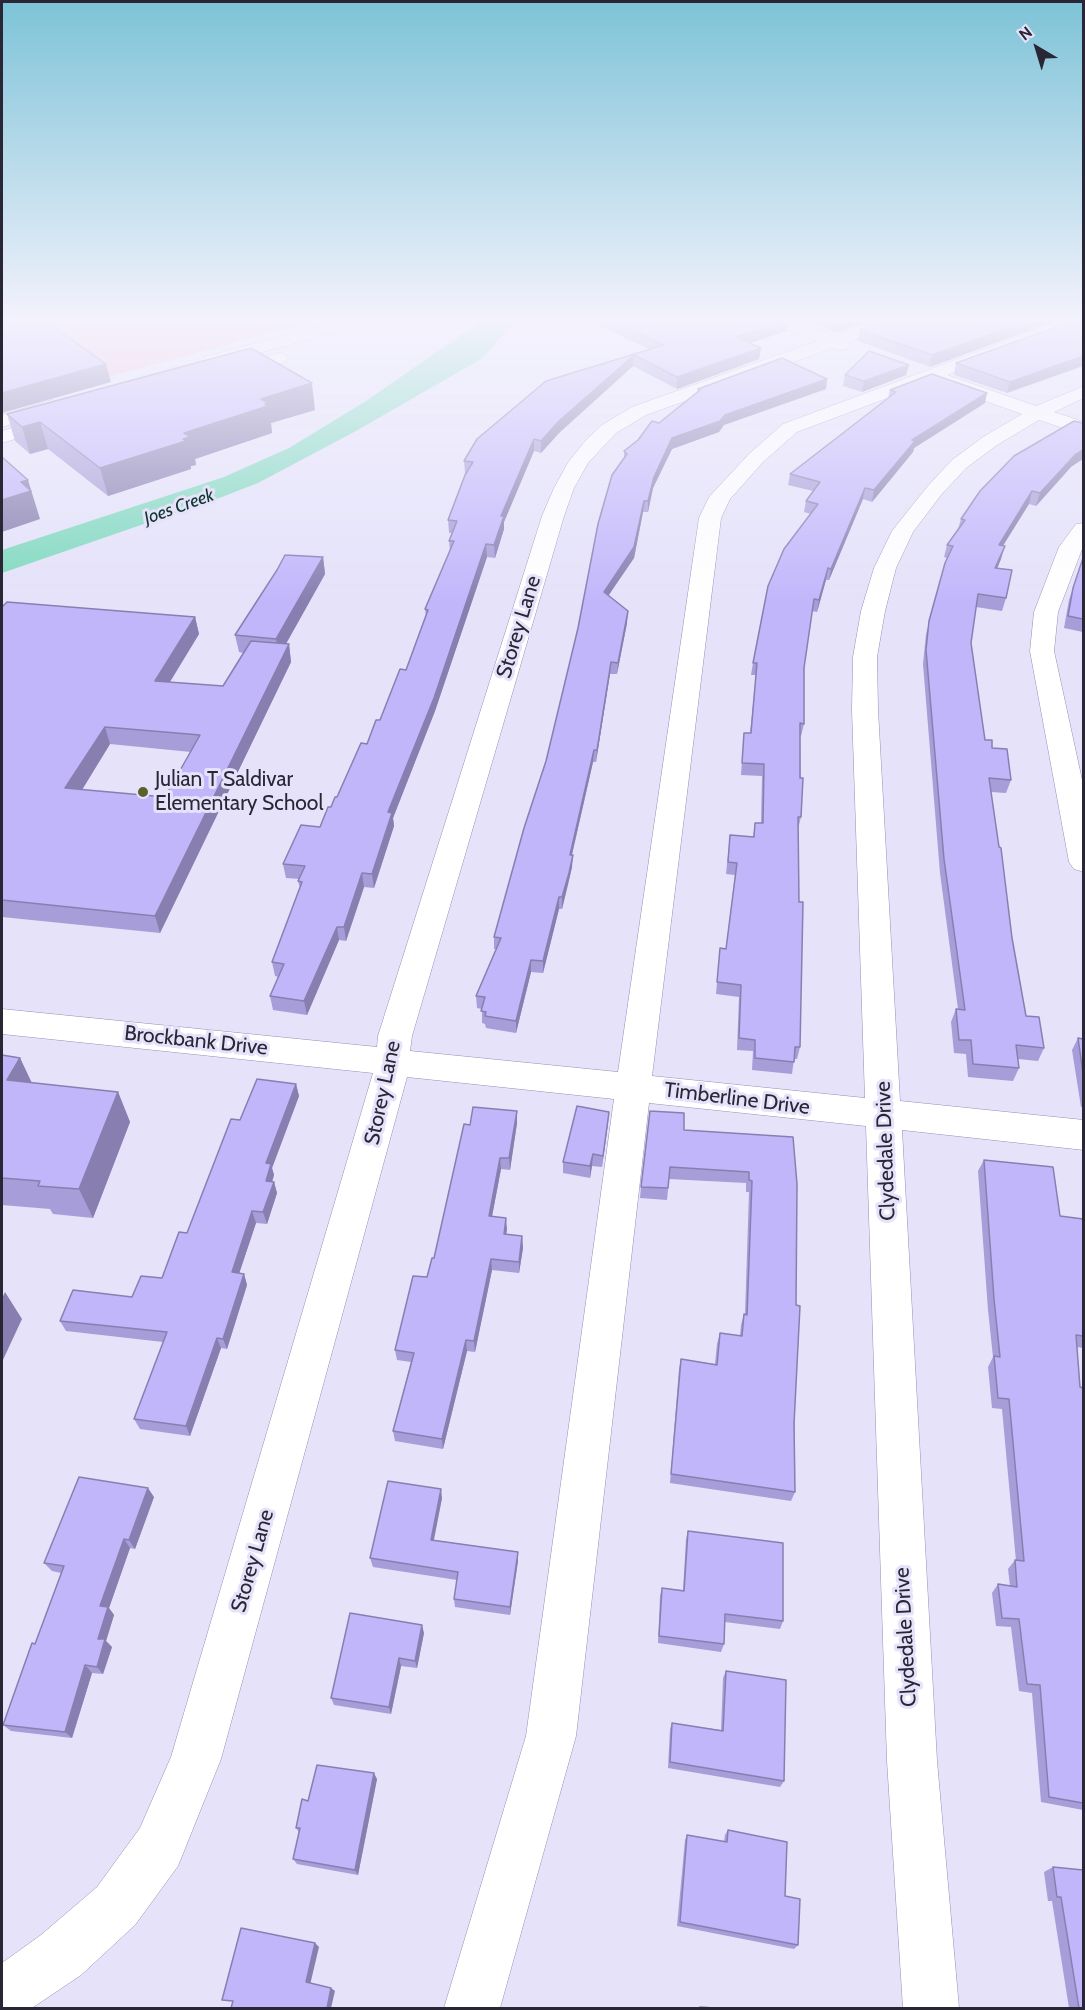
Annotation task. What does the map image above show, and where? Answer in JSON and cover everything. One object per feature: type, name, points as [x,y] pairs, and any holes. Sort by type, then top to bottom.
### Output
[{"type":"street","points":[[2,421],[30,416]]},
{"type":"street","points":[[2,437],[53,416]]},
{"type":"street","name":"Storey Lane","points":[[2,1996],[61,1955],[116,1906],[159,1847],[191,1770],[389,1085],[394,1036],[553,516],[564,488],[579,461],[609,429],[631,416]]},
{"type":"street","points":[[472,2008],[551,1736],[633,1087],[710,518],[720,497],[756,458],[790,428],[816,416]]},
{"type":"street","name":"Clydedale Drive","points":[[931,2008],[912,1761],[866,710],[866,657],[873,611],[885,568],[903,531],[934,491],[959,464],[990,441],[1031,416]]},
{"type":"street","points":[[1044,416],[1083,429]]},
{"type":"street","points":[[1083,529],[1070,547],[1057,579],[1046,612],[1042,651],[1083,862]]},
{"type":"street","name":"Brockbank Drive","points":[[2,1021],[391,1062]]},
{"type":"street","name":"Timberline Drive","points":[[391,1062],[884,1116],[1083,1135]]},
{"type":"water","name":"Joes Creek","points":[[342,416],[382,416],[258,483],[2,573],[2,550],[224,477],[289,448]]},
{"type":"building","points":[[9,416],[238,416],[184,433],[190,437],[183,439],[186,441],[100,468],[40,422],[22,427]]},
{"type":"building","points":[[505,416],[565,416],[541,441],[534,439],[501,516],[504,516],[494,545],[486,544],[434,698],[388,812],[392,813],[372,874],[362,873],[344,927],[337,927],[304,1001],[270,996],[284,964],[272,962],[302,882],[298,881],[305,866],[283,864],[301,825],[320,827],[328,807],[331,807],[337,797],[361,743],[367,744],[376,720],[380,720],[400,669],[406,670],[428,610],[425,609],[454,541],[449,541],[457,521],[448,520],[465,475],[473,462],[464,461],[477,439]]},
{"type":"building","points":[[668,416],[724,416],[720,421],[672,438],[654,477],[648,501],[644,501],[634,547],[604,592],[628,611],[618,663],[611,662],[597,750],[594,750],[570,855],[573,855],[569,873],[562,897],[559,897],[543,961],[531,960],[516,1021],[485,1016],[486,1012],[481,1011],[485,997],[476,996],[501,938],[494,937],[524,828],[546,761],[578,628],[598,524],[612,475],[627,454],[624,451],[638,440],[652,421],[659,423]]},
{"type":"building","points":[[865,416],[951,416],[912,440],[915,441],[874,490],[865,488],[831,569],[828,568],[819,600],[814,599],[804,668],[804,724],[800,723],[800,778],[803,778],[801,817],[798,817],[799,902],[803,902],[800,1047],[795,1047],[794,1062],[755,1058],[755,1040],[739,1038],[741,985],[717,982],[720,948],[726,949],[737,863],[728,862],[730,835],[754,837],[755,823],[763,823],[764,764],[742,763],[744,733],[751,733],[757,663],[753,663],[768,586],[784,549],[818,504],[806,501],[820,482],[790,474]]},
{"type":"building","points":[[1074,421],[1083,423],[1083,450],[1075,455],[1040,493],[1032,491],[999,545],[1005,546],[995,568],[1012,570],[1006,598],[978,594],[971,643],[985,740],[992,740],[992,748],[1007,749],[1011,780],[989,778],[999,847],[1001,848],[1012,938],[1026,1016],[1039,1017],[1044,1048],[1016,1045],[1019,1068],[973,1064],[971,1040],[959,1040],[956,1009],[965,1010],[944,859],[926,650],[929,621],[945,563],[953,546],[947,545],[965,520],[961,519],[980,491],[1014,456]]},
{"type":"building","points":[[2,457],[28,480],[21,482],[31,491],[2,500]]},
{"type":"building","points":[[285,555],[323,557],[276,639],[235,635],[277,570]]},
{"type":"building","points":[[1083,558],[1083,619],[1068,616],[1073,588]]},
{"type":"building","points":[[7,602],[195,617],[155,681],[223,686],[251,641],[289,644],[155,916],[2,900],[3,606]],"holes":[[[105,727],[200,735],[165,797],[65,788]]]},
{"type":"building","points":[[1078,1038],[1083,1039],[1083,1073]]},
{"type":"building","points":[[2,1055],[20,1058],[7,1080],[118,1092],[79,1189],[38,1186],[40,1181],[2,1178]]},
{"type":"building","points":[[257,1079],[296,1084],[266,1163],[271,1164],[266,1181],[274,1182],[263,1212],[252,1211],[232,1272],[244,1274],[223,1339],[217,1338],[186,1426],[134,1419],[167,1332],[60,1321],[73,1290],[132,1297],[141,1276],[162,1278],[179,1232],[187,1233],[231,1119],[240,1120]]},
{"type":"building","points":[[577,1106],[609,1112],[603,1156],[593,1154],[590,1166],[563,1162]]},
{"type":"building","points":[[473,1107],[517,1111],[509,1158],[500,1158],[489,1216],[506,1218],[504,1234],[522,1236],[519,1262],[491,1259],[474,1341],[466,1340],[442,1439],[393,1431],[414,1353],[395,1350],[413,1276],[427,1277],[432,1258],[434,1258],[464,1124],[470,1125]]},
{"type":"building","points":[[650,1111],[684,1113],[684,1130],[793,1137],[797,1184],[796,1305],[800,1306],[794,1424],[795,1492],[671,1474],[681,1359],[717,1365],[720,1333],[742,1336],[744,1314],[747,1315],[752,1181],[749,1180],[749,1172],[670,1167],[668,1188],[641,1187]]},
{"type":"building","points":[[984,1160],[1053,1167],[1060,1216],[1083,1219],[1083,1336],[1076,1335],[1080,1387],[1083,1388],[1083,1803],[1049,1797],[1040,1685],[1027,1684],[1019,1619],[1002,1618],[998,1584],[1017,1587],[1015,1560],[1024,1561],[1009,1399],[998,1398],[994,1356],[1000,1357]]},
{"type":"building","points":[[79,1477],[148,1488],[129,1540],[124,1539],[100,1606],[108,1607],[98,1639],[105,1639],[97,1667],[85,1665],[65,1732],[3,1725],[32,1643],[35,1644],[64,1566],[44,1563]]},
{"type":"building","points":[[388,1481],[441,1489],[431,1540],[518,1552],[510,1607],[454,1599],[458,1572],[370,1558]]},
{"type":"building","points":[[688,1531],[783,1543],[783,1621],[725,1614],[724,1644],[659,1636],[662,1588],[684,1591]]},
{"type":"building","points":[[350,1613],[422,1625],[415,1661],[399,1658],[389,1707],[331,1698]]},
{"type":"building","points":[[726,1671],[786,1680],[784,1781],[670,1762],[672,1723],[723,1731]]},
{"type":"building","points":[[317,1765],[374,1773],[355,1870],[293,1859],[300,1828],[296,1828],[302,1799],[308,1801]]},
{"type":"building","points":[[728,1830],[787,1842],[785,1896],[800,1899],[798,1945],[680,1922],[687,1835],[727,1842]]},
{"type":"building","points":[[1053,1867],[1083,1870],[1083,2008],[1079,2008],[1061,1897],[1057,1897]]},
{"type":"building","points":[[241,1928],[315,1943],[306,1982],[331,1988],[327,2008],[231,2008],[233,2001],[222,2000]]},
{"type":"place","name":"Julian T Saldivar Elementary School","points":[[143,792]]}]
